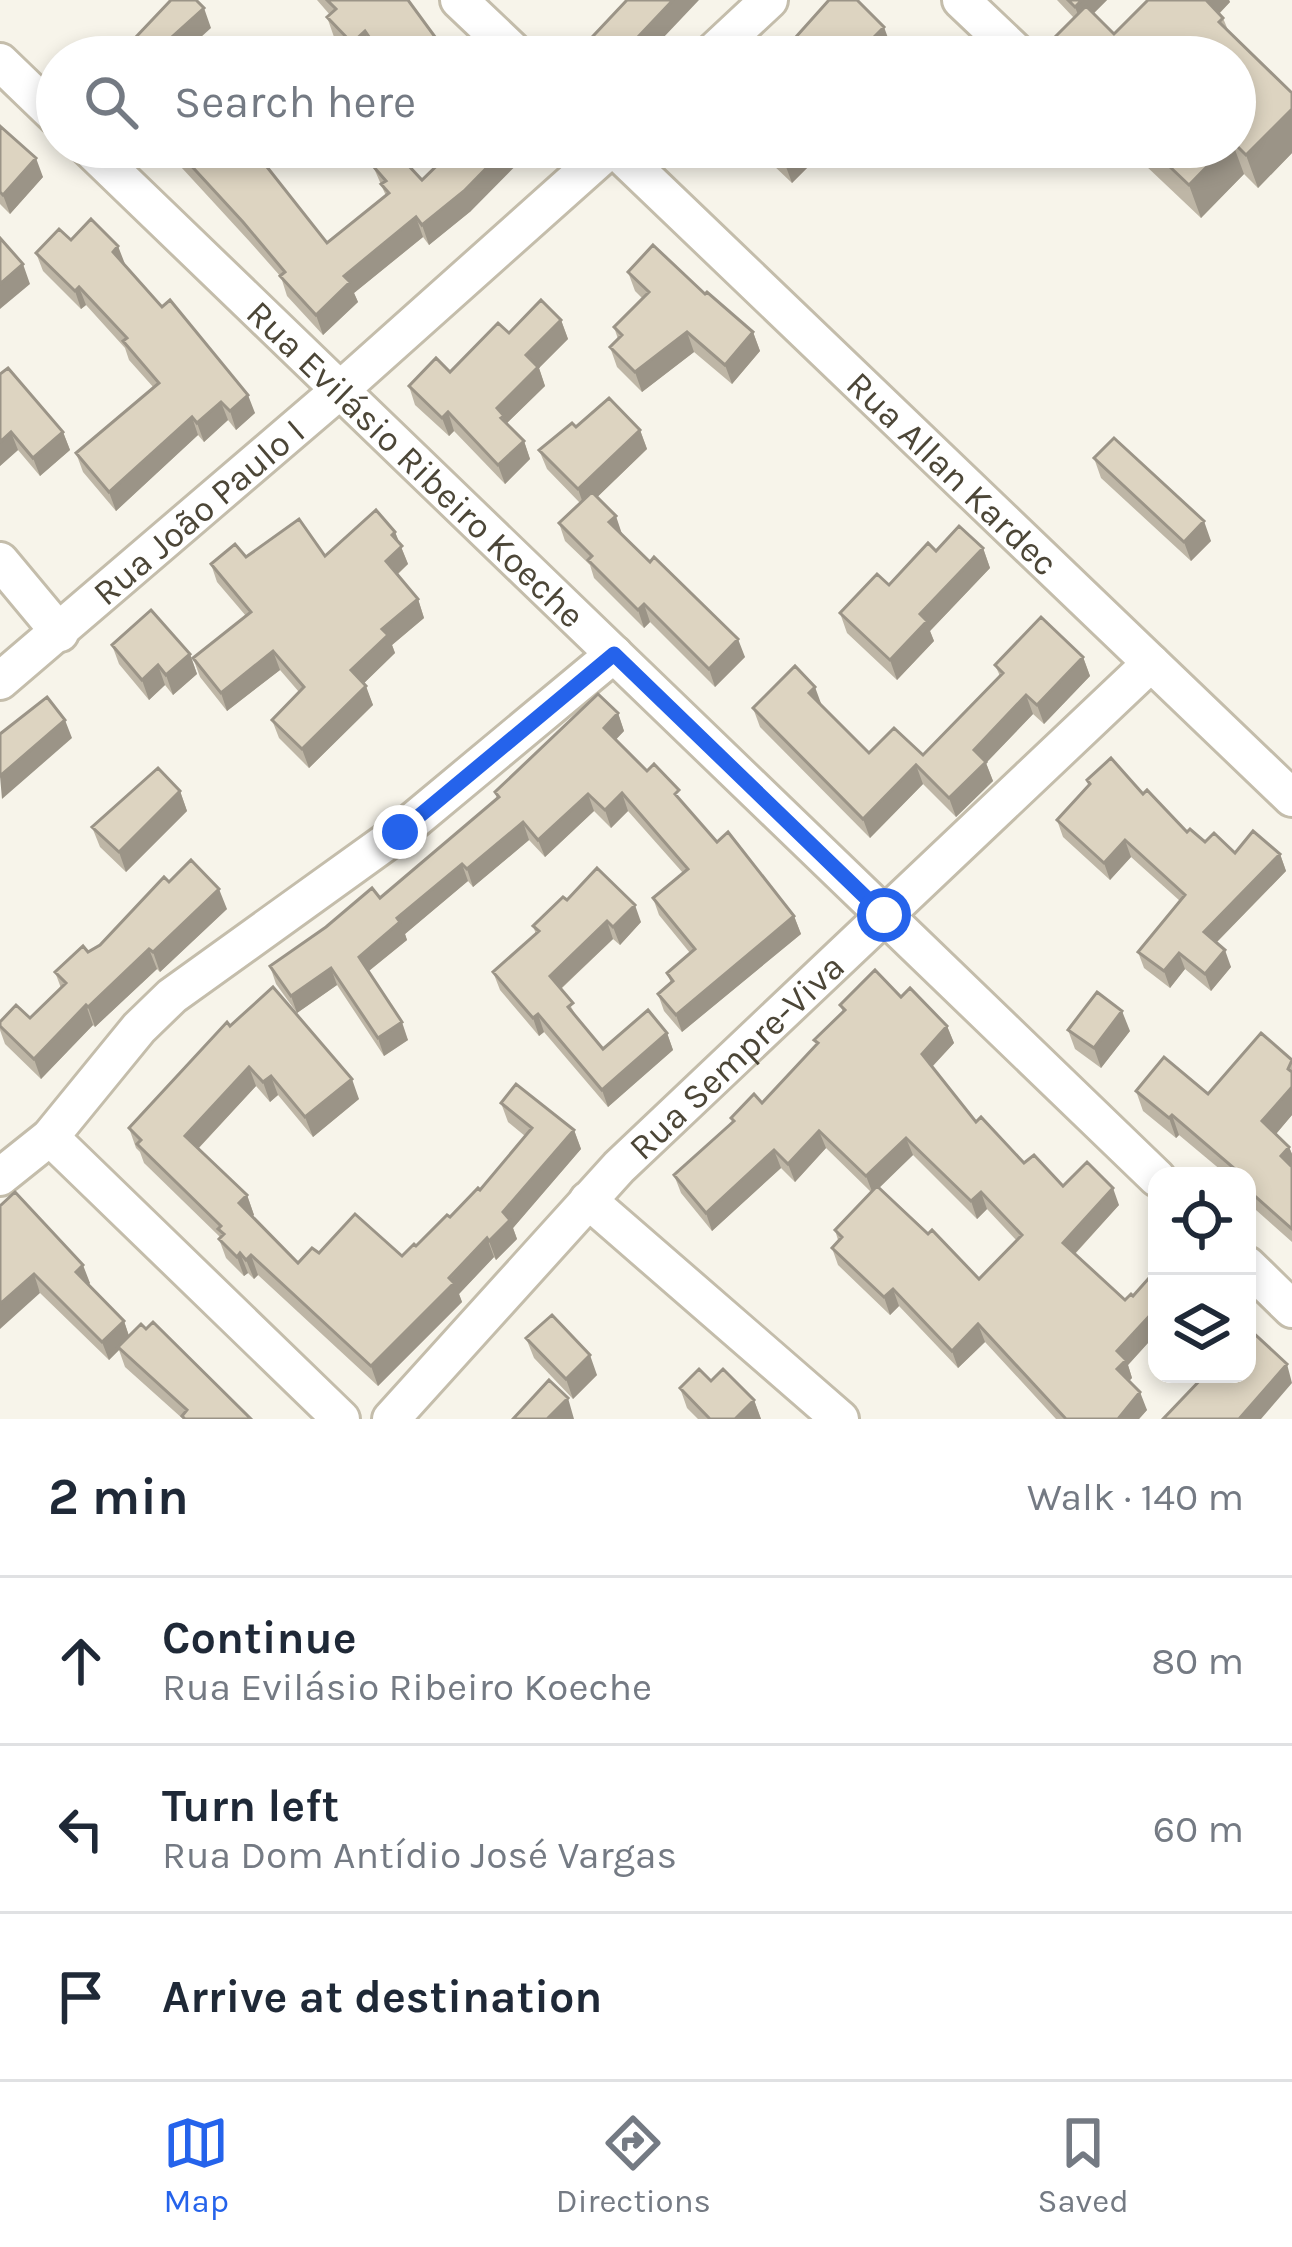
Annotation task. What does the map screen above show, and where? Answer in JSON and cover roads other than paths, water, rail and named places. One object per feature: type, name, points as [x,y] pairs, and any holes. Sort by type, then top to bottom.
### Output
[{"type":"street","points":[[460,0],[497,36]]},
{"type":"street","points":[[730,36],[769,0]]},
{"type":"street","points":[[962,0],[999,36]]},
{"type":"street","points":[[0,62],[36,97]]},
{"type":"street","name":"Rua Evilásio Ribeiro Koeche","points":[[110,168],[1148,1169]]},
{"type":"street","name":"Rua João Paulo I","points":[[0,681],[340,390],[589,168]]},
{"type":"street","name":"Rua Allan Kardec","points":[[635,168],[1292,798]]},
{"type":"street","points":[[0,561],[60,633]]},
{"type":"street","points":[[0,1177],[50,1138],[172,996],[400,832],[614,654]]},
{"type":"street","name":"Rua Sempre-Viva","points":[[391,1419],[588,1201],[1151,663]]},
{"type":"street","points":[[50,1138],[341,1419]]},
{"type":"street","points":[[588,1201],[840,1419]]},
{"type":"street","points":[[1256,1274],[1292,1309]]}]
